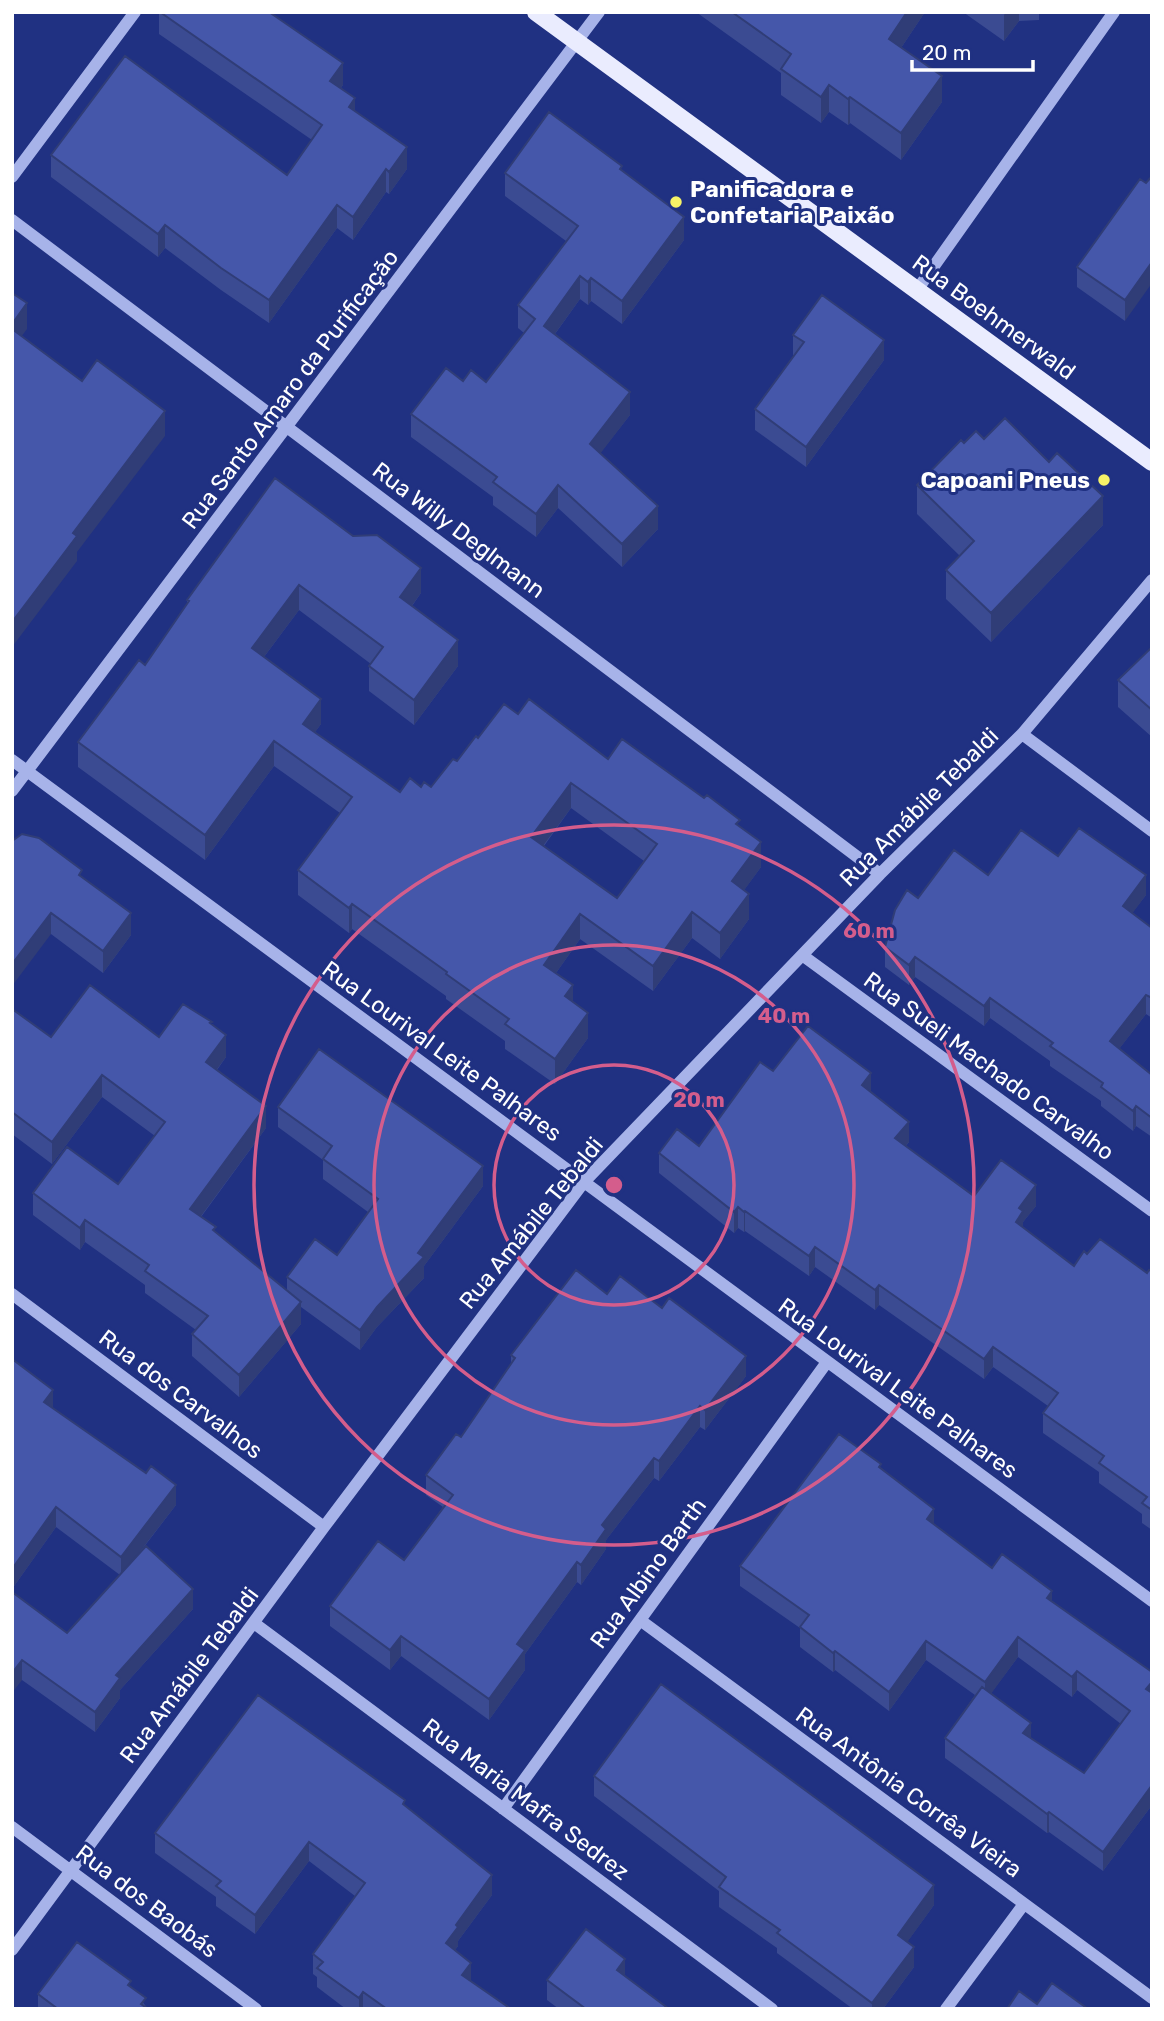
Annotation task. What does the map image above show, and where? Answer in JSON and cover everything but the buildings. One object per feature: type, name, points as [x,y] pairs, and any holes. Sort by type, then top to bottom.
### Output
[{"type":"main road","name":"Rua Boehmerwald","points":[[536,12],[1152,462]]},
{"type":"street","points":[[12,177],[135,12]]},
{"type":"street","name":"Rua Santo Amaro da Purificação","points":[[12,791],[600,12]]},
{"type":"street","points":[[917,290],[1114,12]]},
{"type":"street","name":"Rua Willy Deglmann","points":[[12,220],[880,874]]},
{"type":"street","name":"Rua Amábile Tebaldi","points":[[12,1950],[324,1527],[584,1182],[880,874],[1022,734],[1152,580]]},
{"type":"street","points":[[1022,734],[1152,831]]},
{"type":"street","name":"Rua Lourival Leite Palhares","points":[[12,760],[1152,1601]]},
{"type":"street","name":"Rua Sueli Machado Carvalho","points":[[802,955],[1152,1211]]},
{"type":"street","name":"Rua dos Carvalhos","points":[[12,1294],[324,1527]]},
{"type":"street","name":"Rua Albino Barth","points":[[503,1809],[827,1362]]},
{"type":"street","name":"Rua Antônia Corrêa Vieira","points":[[640,1620],[1152,1998]]},
{"type":"street","name":"Rua Maria Mafra Sedrez","points":[[254,1623],[772,2009]]},
{"type":"street","name":"Rua dos Baobás","points":[[12,1828],[256,2009]]},
{"type":"street","points":[[946,2009],[1024,1904]]},
{"type":"place","name":"Panificadora e Confetaria Paixão","points":[[676,202]]},
{"type":"place","name":"Capoani Pneus","points":[[1104,480]]}]
